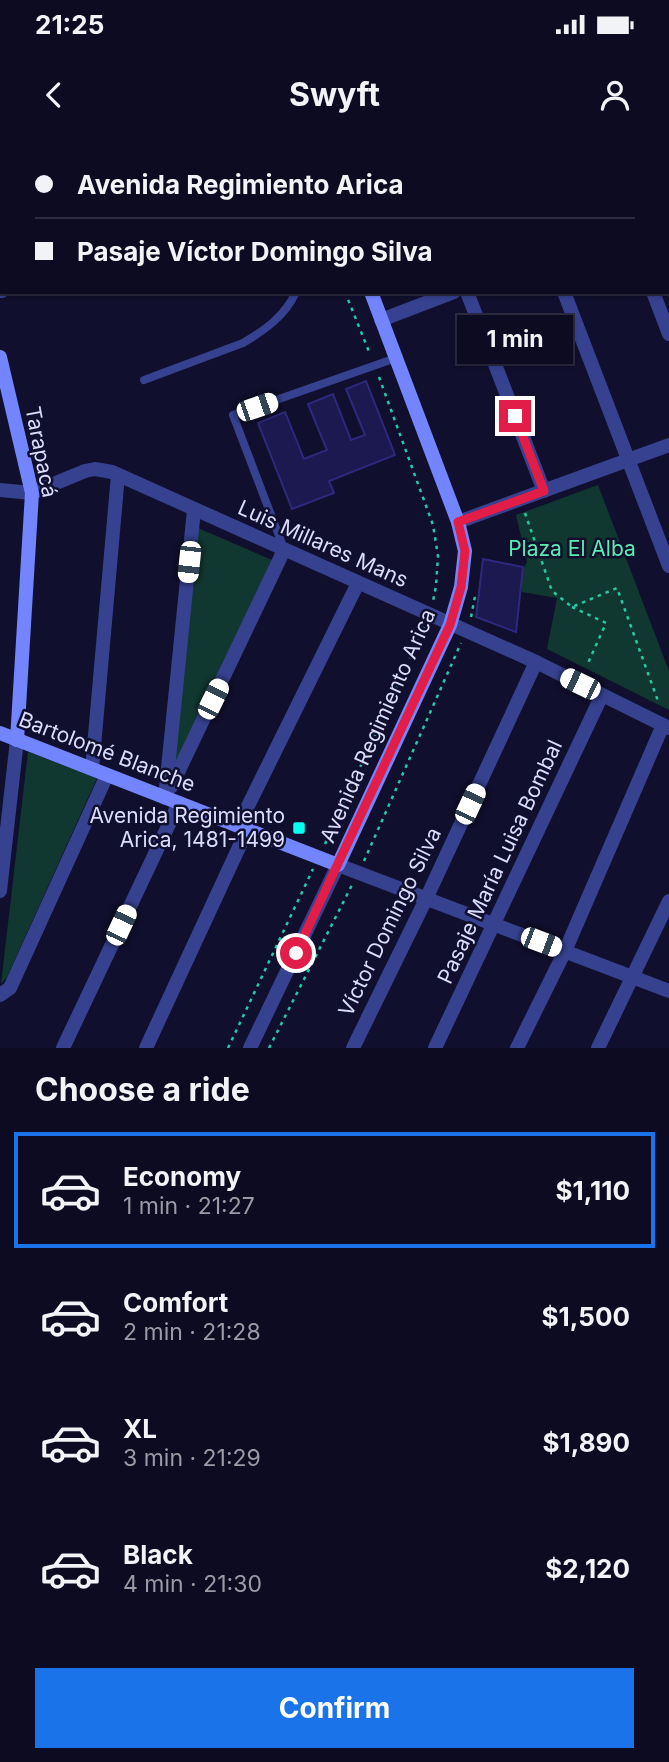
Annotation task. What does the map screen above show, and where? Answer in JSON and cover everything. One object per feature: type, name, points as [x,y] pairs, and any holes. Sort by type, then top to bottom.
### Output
[{"type":"street","name":"Avenida Regimiento Arica","points":[[250,1048],[450,625],[461,587],[465,551],[458,522],[372,294]]},
{"type":"street","points":[[382,320],[449,294]]},
{"type":"street","points":[[468,294],[544,491]]},
{"type":"street","points":[[565,294],[669,566]]},
{"type":"street","points":[[654,294],[669,334]]},
{"type":"street","name":"Tarapacá","points":[[0,357],[32,493],[17,740],[0,891]]},
{"type":"street","points":[[458,522],[669,445]]},
{"type":"street","name":"Luis Millares Mans","points":[[32,493],[85,471],[105,470],[536,662],[666,727]]},
{"type":"street","points":[[92,769],[118,475]]},
{"type":"street","points":[[0,490],[32,493]]},
{"type":"street","points":[[172,800],[194,510]]},
{"type":"street","points":[[64,1048],[284,550]]},
{"type":"street","points":[[146,1048],[247,830],[248,806],[358,583]]},
{"type":"street","name":"Víctor Domingo Silva","points":[[353,1048],[426,899],[536,662]]},
{"type":"street","name":"Pasaje María Luisa Bombal","points":[[435,1048],[603,695]]},
{"type":"street","points":[[517,1048],[565,951],[666,727]]},
{"type":"street","name":"Bartolomé Blanche","points":[[0,733],[318,858],[669,991]]},
{"type":"street","points":[[0,995],[10,988],[107,775]]},
{"type":"street","points":[[598,1048],[669,901]]},
{"type":"lane","points":[[144,380],[243,343],[282,314],[295,294]]},
{"type":"lane","points":[[284,550],[233,415],[396,358]]},
{"type":"path","points":[[228,1048],[429,615],[435,593],[438,571],[433,525],[375,365],[346,294]]},
{"type":"path","points":[[520,499],[552,591],[572,607],[606,623],[588,663]]},
{"type":"path","points":[[572,607],[617,588],[658,701]]},
{"type":"green space","name":"Plaza El Alba","points":[[598,485],[669,671],[669,710],[547,649],[557,598],[522,592],[521,574],[527,562],[516,515]]},
{"type":"green space","points":[[198,528],[272,560],[174,772]]},
{"type":"green space","points":[[28,752],[97,778],[7,977],[1,984]]},
{"type":"building","points":[[366,381],[395,455],[329,481],[334,493],[292,509],[258,423],[285,412],[304,459],[327,450],[308,404],[333,394],[351,440],[365,435],[346,389]]},
{"type":"building","points":[[483,559],[523,567],[516,632],[476,617]]},
{"type":"place","name":"Avenida Regimiento Arica, 1481-1499","points":[[299,828]]},
{"type":"route","points":[[296,953],[450,625],[461,587],[465,551],[458,522],[544,491],[515,416]]}]
